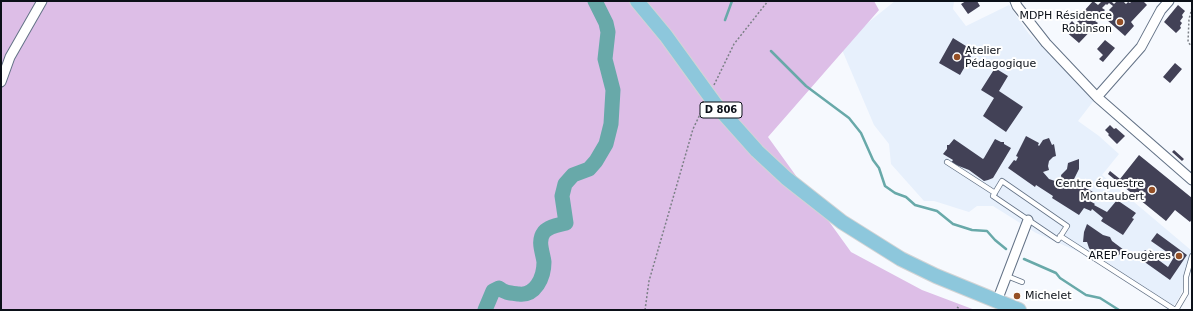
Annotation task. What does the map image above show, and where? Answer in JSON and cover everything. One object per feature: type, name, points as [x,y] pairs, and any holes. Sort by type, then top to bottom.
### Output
[{"type":"main road","name":"D 806","points":[[638,1],[666,36],[709,96],[758,151],[786,178],[842,222],[901,259],[936,276],[1019,310]]},
{"type":"street","points":[[1,82],[10,57],[42,1]]},
{"type":"street","points":[[1015,1],[1017,6],[1046,43],[1097,97],[1192,180]]},
{"type":"street","points":[[1097,97],[1141,47],[1161,10],[1169,1]]},
{"type":"street","points":[[997,301],[1028,220]]},
{"type":"lane","points":[[948,162],[995,193]]},
{"type":"lane","points":[[1002,182],[1067,226],[1058,240],[993,196],[995,193],[1002,182]]},
{"type":"lane","points":[[1060,236],[1176,310],[1186,293],[1186,277],[1192,256]]},
{"type":"lane","points":[[1007,276],[1022,282]]},
{"type":"path","points":[[645,310],[649,281],[693,129],[734,44],[768,1]]},
{"type":"path","points":[[1192,8],[1189,19],[1188,42],[1192,47]]},
{"type":"path","points":[[957,307],[961,310]]},
{"type":"shaded area","points":[[1,1],[874,1],[879,10],[768,137],[851,252],[922,290],[975,310],[1,310]]},
{"type":"shaded area","points":[[895,1],[954,1],[953,9],[966,26],[1009,5],[1029,34],[1095,99],[1078,121],[1099,136],[1119,154],[1102,175],[1192,251],[1192,264],[1180,296],[1171,310],[1095,259],[1036,233],[993,206],[977,206],[969,212],[934,201],[924,201],[891,164],[889,144],[874,125],[840,45]]},
{"type":"building","points":[[966,1],[977,1],[980,6],[968,14],[961,4]]},
{"type":"building","name":"MDPH Résidence Robinson","points":[[1093,1],[1098,5],[1102,1],[1111,1],[1114,4],[1117,1],[1123,1],[1126,4],[1132,1],[1143,1],[1147,5],[1131,22],[1134,26],[1125,36],[1107,20],[1113,14],[1109,10],[1113,6],[1109,3],[1107,5],[1106,4],[1102,8],[1105,10],[1095,21],[1098,23],[1079,43],[1064,30],[1072,21],[1075,24],[1086,13],[1084,11]]},
{"type":"building","points":[[1178,5],[1185,11],[1180,21],[1182,23],[1180,26],[1181,28],[1176,33],[1164,22]]},
{"type":"building","name":"Atelier Pédagogique","points":[[953,38],[974,51],[960,75],[939,63]]},
{"type":"building","points":[[1105,40],[1115,48],[1103,62],[1099,59],[1103,55],[1097,49]]},
{"type":"building","points":[[1175,63],[1182,69],[1170,83],[1163,77]]},
{"type":"building","points":[[995,68],[1008,76],[999,91],[1023,107],[1006,132],[983,116],[994,98],[981,90]]},
{"type":"building","points":[[1110,125],[1125,136],[1117,144],[1105,130]]},
{"type":"building","points":[[1026,136],[1039,143],[1039,146],[1043,140],[1049,138],[1052,145],[1054,144],[1056,156],[1049,161],[1049,170],[1043,172],[1049,179],[1062,181],[1061,175],[1067,169],[1068,163],[1079,159],[1079,169],[1073,181],[1093,192],[1088,200],[1107,212],[1117,200],[1136,213],[1132,218],[1134,219],[1123,235],[1101,221],[1103,218],[1092,209],[1091,211],[1084,208],[1079,215],[1052,198],[1053,196],[1036,185],[1035,187],[1008,168],[1014,160],[1016,161],[1018,157],[1016,156]]},
{"type":"building","points":[[954,139],[983,159],[995,139],[1004,142],[1004,144],[1011,148],[993,178],[984,181],[969,170],[951,163],[953,160],[943,154],[947,149],[947,145],[949,145]]},
{"type":"building","points":[[1174,150],[1184,159],[1182,161],[1172,152]]},
{"type":"building","name":"Centre équestre Montaubert","points":[[1139,155],[1192,198],[1192,219],[1190,222],[1175,210],[1166,221],[1108,174],[1110,171],[1120,179]]},
{"type":"building","points":[[1087,224],[1103,235],[1110,237],[1112,241],[1124,250],[1113,258],[1106,259],[1093,254],[1087,242],[1083,242]]},
{"type":"building","name":"AREP Fougères","points":[[1157,233],[1187,255],[1170,280],[1139,258],[1145,250],[1168,267],[1174,257],[1151,241]]},
{"type":"waterway","points":[[485,310],[493,291],[499,288],[503,291],[525,294],[530,292],[538,285],[544,268],[541,247],[542,236],[549,228],[566,223],[562,196],[565,184],[573,175],[589,169],[596,161],[606,144],[611,124],[613,90],[605,59],[608,32],[606,23],[595,1]]},
{"type":"waterway","points":[[725,20],[732,1]]},
{"type":"waterway","points":[[771,51],[806,86],[849,118],[861,133],[873,160],[879,168],[885,186],[895,193],[906,197],[915,205],[937,211],[953,224],[972,230],[987,231],[1006,249]]},
{"type":"waterway","points":[[1024,259],[1056,273],[1060,278],[1086,295],[1100,298],[1119,310]]},
{"type":"place","name":"MDPH Résidence Robinson","points":[[1120,22]]},
{"type":"place","name":"Atelier Pédagogique","points":[[957,57]]},
{"type":"place","name":"Centre équestre Montaubert","points":[[1152,190]]},
{"type":"place","name":"AREP Fougères","points":[[1179,256]]},
{"type":"place","name":"Michelet","points":[[1017,296]]}]
